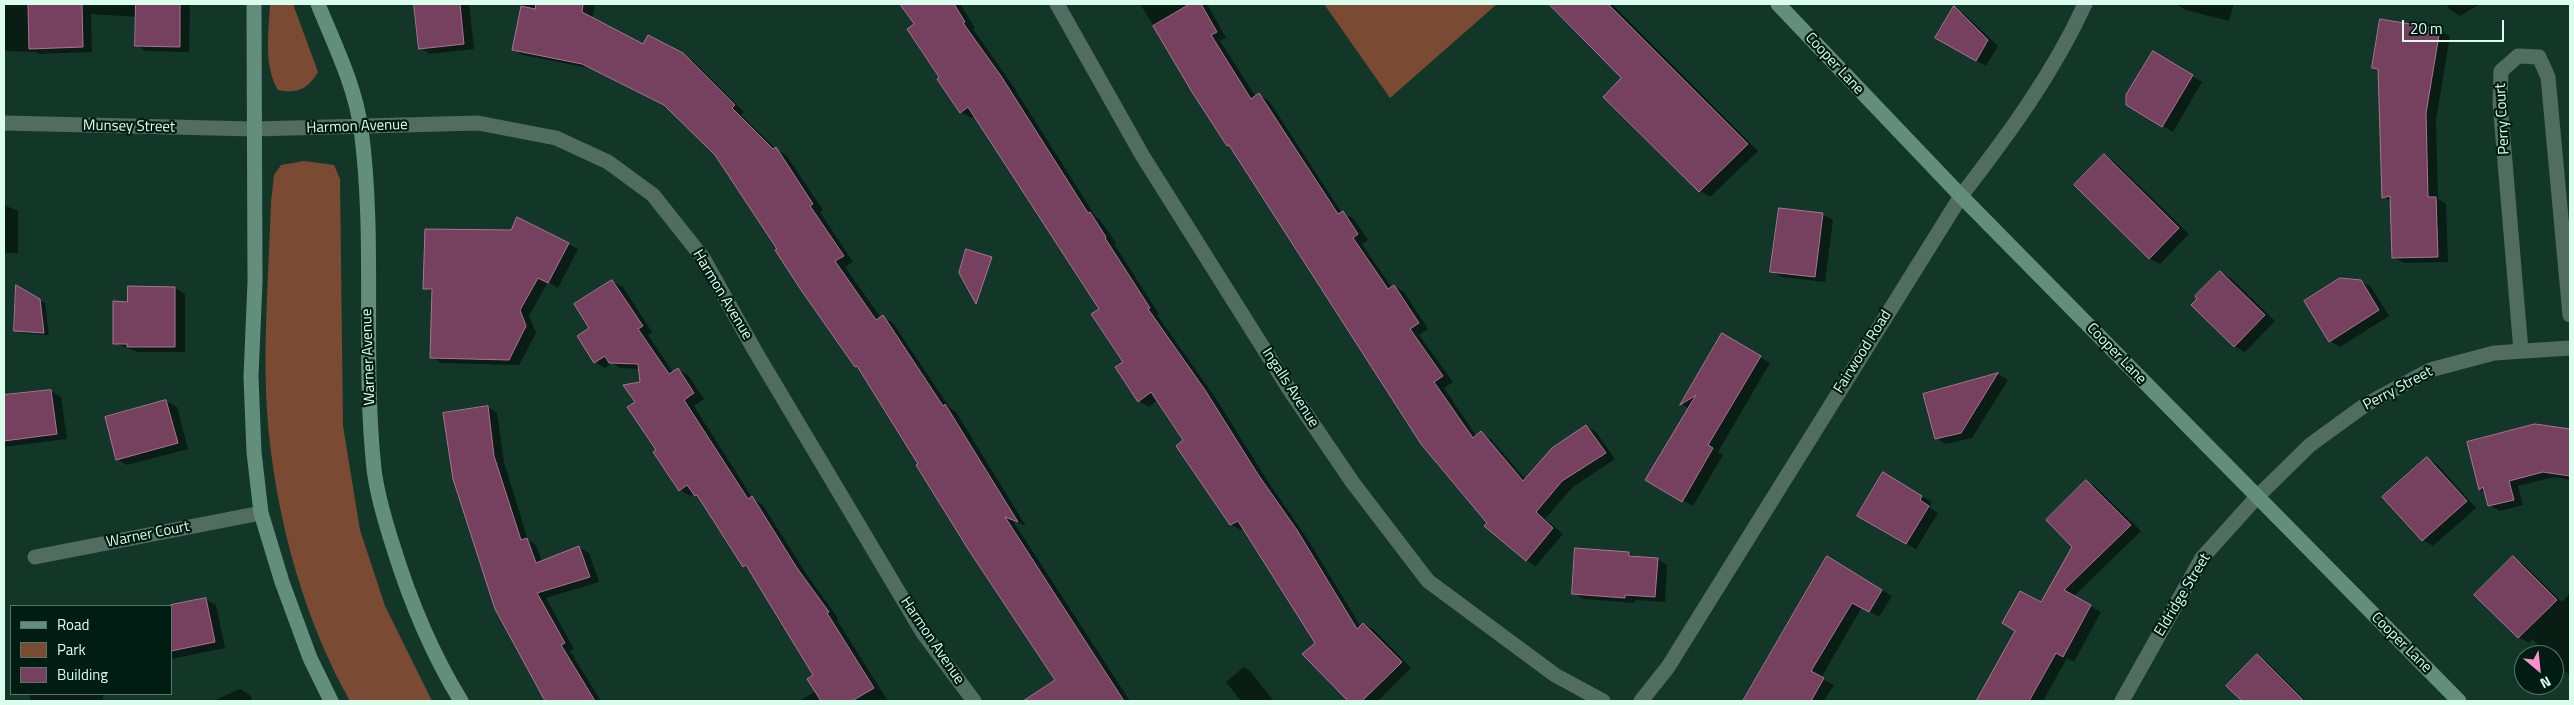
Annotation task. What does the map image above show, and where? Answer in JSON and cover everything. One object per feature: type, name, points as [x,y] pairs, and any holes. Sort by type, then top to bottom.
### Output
[{"type":"street","points":[[254,4],[255,282],[251,377],[254,452],[261,512],[282,582],[310,658],[331,701]]},
{"type":"street","name":"Warner Avenue","points":[[318,4],[353,92],[361,127],[366,189],[367,330],[374,470],[385,520],[415,610],[438,664],[461,701]]},
{"type":"street","name":"Ingalls Avenue","points":[[1058,4],[1142,155],[1291,392],[1354,483],[1428,581],[1555,675],[1603,701]]},
{"type":"street","name":"Cooper Lane","points":[[1778,4],[1961,196],[2256,498],[2459,701]]},
{"type":"street","name":"Fairwood Road","points":[[1641,701],[1668,667],[1961,196],[2012,131],[2066,44],[2085,4]]},
{"type":"street","name":"Perry Court","points":[[2521,351],[2500,103],[2501,71],[2518,56],[2539,57],[2548,77],[2570,315]]},
{"type":"street","name":"Munsey Street","points":[[4,123],[254,129]]},
{"type":"street","name":"Harmon Avenue","points":[[254,129],[478,123],[556,138],[608,162],[653,195],[703,258],[755,351],[923,633],[974,701]]},
{"type":"street","name":"Perry Street","points":[[2256,498],[2310,445],[2365,404],[2430,370],[2494,353],[2570,348]]},
{"type":"street","name":"Eldridge Street","points":[[2122,701],[2202,558],[2256,498]]},
{"type":"street","name":"Warner Court","points":[[35,557],[261,512]]},
{"type":"green space","points":[[270,4],[293,4],[318,72],[310,83],[296,91],[278,90],[270,70],[268,36]]},
{"type":"green space","points":[[1324,4],[1497,4],[1390,98]]},
{"type":"green space","points":[[304,161],[334,165],[340,179],[343,426],[360,530],[385,606],[432,701],[350,701],[316,629],[290,551],[274,471],[269,431],[266,392],[267,297],[274,175],[281,165]]},
{"type":"building","points":[[82,4],[83,47],[29,49],[28,5]]},
{"type":"building","points":[[136,4],[180,4],[180,47],[135,46]]},
{"type":"building","points":[[414,4],[460,4],[464,44],[419,49]]},
{"type":"building","points":[[536,4],[583,4],[582,12],[643,44],[648,35],[683,53],[735,105],[732,108],[773,149],[776,147],[813,204],[810,206],[844,256],[835,261],[876,320],[883,315],[943,406],[945,404],[1018,522],[1005,517],[1124,701],[1023,701],[1055,680],[968,549],[857,366],[855,367],[801,290],[775,250],[777,249],[715,155],[664,105],[582,64],[512,50],[521,6],[535,9]]},
{"type":"building","points":[[900,4],[954,4],[965,22],[963,23],[1001,76],[1088,213],[1090,212],[1106,237],[1150,308],[1148,309],[1205,390],[1259,476],[1297,530],[1357,629],[1363,623],[1402,662],[1362,701],[1348,701],[1302,654],[1315,643],[1238,521],[1230,525],[1176,446],[1183,440],[1151,392],[1138,402],[1115,367],[1123,362],[1091,314],[1099,309],[968,107],[960,113],[937,79],[939,77],[907,29],[914,24]]},
{"type":"building","points":[[1190,4],[1201,4],[1217,32],[1211,35],[1251,99],[1259,93],[1338,214],[1343,211],[1358,234],[1353,238],[1388,289],[1394,285],[1419,323],[1410,329],[1443,376],[1434,382],[1473,438],[1481,431],[1523,481],[1552,448],[1586,425],[1606,453],[1562,481],[1536,512],[1553,528],[1526,561],[1484,526],[1487,523],[1421,444],[1229,145],[1227,146],[1192,92],[1153,26]]},
{"type":"building","points":[[1549,4],[1608,4],[1748,144],[1699,192],[1603,97],[1621,78]]},
{"type":"building","points":[[1954,6],[1988,40],[1976,61],[1935,38]]},
{"type":"building","points":[[2380,19],[2440,29],[2426,113],[2428,197],[2436,197],[2438,257],[2392,258],[2390,196],[2382,198],[2378,69],[2372,68]]},
{"type":"building","points":[[2153,51],[2193,75],[2162,127],[2126,105],[2126,95]]},
{"type":"building","points":[[2104,154],[2179,228],[2149,259],[2074,185]]},
{"type":"building","points":[[1779,208],[1823,213],[1815,277],[1770,272]]},
{"type":"building","points":[[517,217],[569,243],[548,283],[538,278],[520,310],[526,326],[509,360],[430,358],[432,289],[423,289],[425,229],[511,230]]},
{"type":"building","points":[[966,249],[992,257],[976,304],[959,273]]},
{"type":"building","points":[[2220,271],[2265,315],[2234,347],[2191,305],[2197,299],[2195,296]]},
{"type":"building","points":[[2340,278],[2361,280],[2379,310],[2329,342],[2304,301]]},
{"type":"building","points":[[612,280],[643,326],[638,329],[669,374],[678,368],[694,393],[684,400],[748,499],[752,496],[797,568],[829,612],[827,613],[874,688],[852,701],[821,701],[807,679],[813,675],[746,565],[743,567],[697,495],[695,496],[687,485],[679,491],[653,452],[656,450],[627,407],[635,402],[623,385],[640,382],[638,364],[609,363],[605,356],[594,363],[577,336],[589,328],[574,304]]},
{"type":"building","points":[[16,285],[40,299],[44,333],[14,331]]},
{"type":"building","points":[[128,286],[175,287],[175,347],[127,347],[127,344],[113,344],[113,301],[127,302]]},
{"type":"building","points":[[1722,333],[1761,356],[1708,445],[1713,448],[1682,502],[1645,480],[1696,395],[1680,405]]},
{"type":"building","points":[[1998,373],[1961,433],[1935,439],[1923,394]]},
{"type":"building","points":[[51,390],[57,434],[4,441],[4,395]]},
{"type":"building","points":[[166,400],[178,443],[116,460],[105,417]]},
{"type":"building","points":[[488,406],[494,456],[521,540],[527,538],[536,563],[579,546],[590,577],[537,593],[565,643],[561,645],[595,701],[545,701],[495,609],[453,479],[443,413]]},
{"type":"building","points":[[2535,424],[2570,429],[2570,476],[2543,472],[2509,481],[2514,500],[2488,506],[2483,487],[2479,490],[2467,442]]},
{"type":"building","points":[[2427,457],[2467,501],[2422,541],[2382,497]]},
{"type":"building","points":[[1883,472],[1922,496],[1920,500],[1929,506],[1906,544],[1857,516]]},
{"type":"building","points":[[2086,480],[2131,525],[2064,590],[2091,605],[2063,657],[2056,653],[2029,701],[1976,701],[2015,631],[2002,623],[2020,591],[2041,602],[2072,547],[2046,520]]},
{"type":"building","points":[[1575,548],[1629,552],[1629,556],[1658,558],[1655,597],[1625,595],[1625,598],[1572,594]]},
{"type":"building","points":[[1827,556],[1882,590],[1869,612],[1852,603],[1811,671],[1824,678],[1811,701],[1743,701]]},
{"type":"building","points":[[2513,556],[2557,600],[2518,638],[2474,595]]},
{"type":"building","points":[[206,598],[215,642],[172,651],[171,605]]},
{"type":"building","points":[[2257,654],[2304,701],[2242,701],[2226,686]]}]
